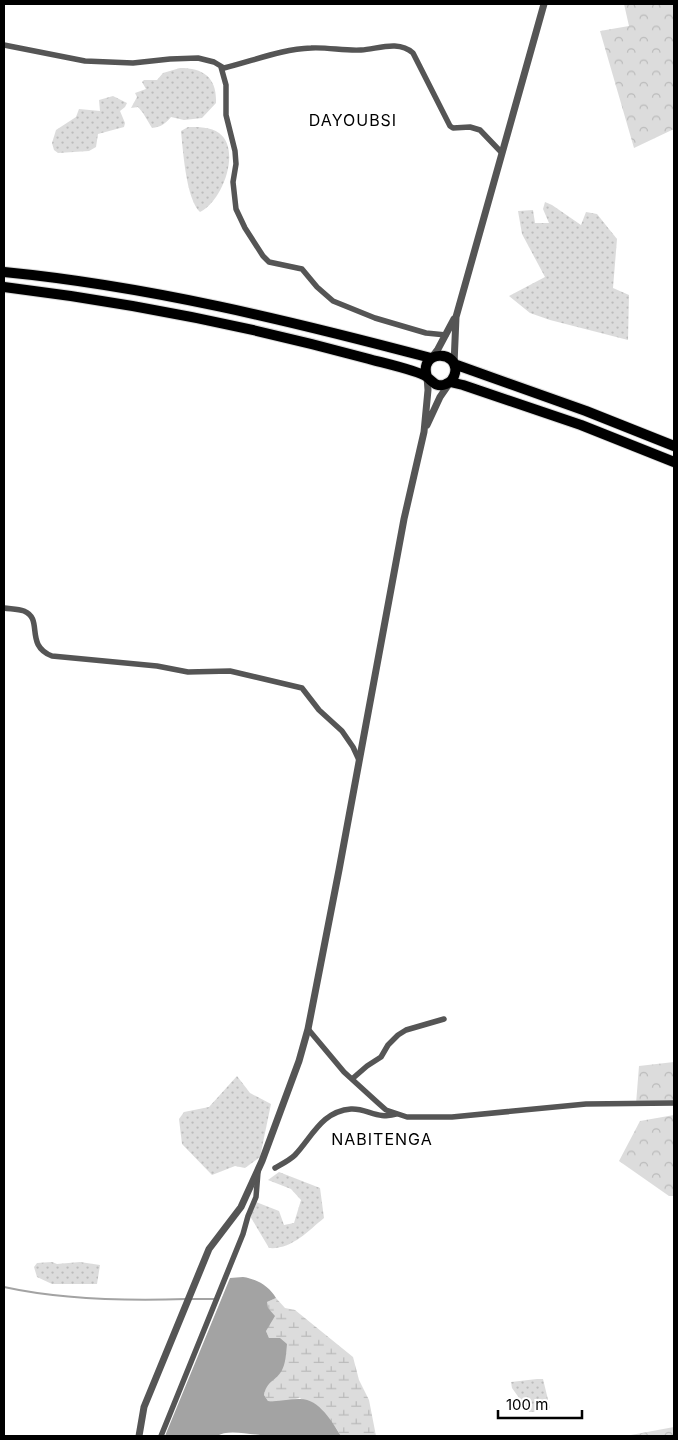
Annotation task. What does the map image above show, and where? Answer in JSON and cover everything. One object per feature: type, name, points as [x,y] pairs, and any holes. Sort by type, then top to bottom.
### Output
[{"type":"highway","points":[[4,272],[148,293],[275,318],[431,358],[439,355],[444,356],[452,360],[454,364],[455,374],[450,382]]},
{"type":"highway","points":[[4,287],[125,304],[192,317],[343,352],[426,377],[437,385],[450,382],[463,385],[581,425],[674,462]]},
{"type":"highway","points":[[426,377],[425,367],[431,358]]},
{"type":"highway","points":[[454,364],[674,446]]},
{"type":"street","points":[[454,364],[456,317],[544,4]]},
{"type":"street","points":[[4,45],[85,61],[134,63],[198,58],[214,62],[224,68],[274,54],[310,48],[361,50],[386,46],[404,47],[413,52],[450,126],[453,128],[470,127],[480,130],[502,153]]},
{"type":"street","points":[[220,66],[226,85],[226,115],[235,151],[236,164],[233,182],[236,209],[263,256],[269,262],[302,269],[317,287],[333,301],[375,318],[426,333],[446,335]]},
{"type":"street","points":[[431,358],[456,317]]},
{"type":"street","points":[[139,1436],[144,1408],[209,1249],[241,1207],[258,1171],[289,1091],[308,1029],[404,519],[424,432],[428,390],[426,377]]},
{"type":"street","points":[[424,432],[440,397],[450,382]]},
{"type":"street","points":[[4,608],[23,610],[30,614],[34,622],[38,646],[52,656],[156,666],[188,672],[230,671],[302,688],[319,710],[342,730],[359,760]]},
{"type":"street","points":[[352,1080],[367,1066],[381,1057],[388,1044],[398,1034],[444,1019]]},
{"type":"street","points":[[308,1029],[352,1080],[386,1110],[415,1118],[586,1104],[674,1103]]},
{"type":"street","points":[[275,1168],[294,1155],[312,1132],[327,1117],[333,1114],[352,1109],[388,1117],[396,1114]]},
{"type":"street","points":[[161,1436],[244,1234],[248,1216],[256,1197],[258,1171]]},
{"type":"green space","points":[[624,4],[674,4],[674,129],[634,148],[600,31],[629,26]]},
{"type":"green space","points":[[180,68],[196,70],[207,76],[214,87],[216,103],[202,118],[184,120],[171,117],[163,125],[152,128],[138,107],[131,108],[137,97],[135,93],[146,89],[142,82],[144,80],[157,80],[163,73]]},
{"type":"green space","points":[[113,96],[127,103],[120,111],[125,123],[124,127],[98,134],[96,147],[89,151],[58,153],[54,150],[52,143],[56,130],[76,117],[79,109],[100,111],[99,100]]},
{"type":"green space","points":[[188,127],[216,131],[226,141],[229,151],[229,163],[222,187],[208,206],[200,212],[191,197],[184,162],[181,131]]},
{"type":"green space","points":[[545,202],[581,225],[586,212],[597,214],[617,239],[613,288],[629,295],[628,340],[530,313],[509,296],[545,277],[522,234],[518,211],[533,210],[535,223],[549,223],[543,209]]},
{"type":"green space","points":[[674,1062],[674,1103],[636,1104],[639,1066]]},
{"type":"green space","points":[[237,1076],[250,1093],[271,1104],[260,1157],[245,1168],[235,1166],[212,1175],[182,1144],[179,1119],[184,1112],[209,1107]]},
{"type":"green space","points":[[674,1115],[674,1196],[669,1196],[619,1161],[640,1121]]},
{"type":"green space","points":[[279,1172],[320,1188],[324,1218],[292,1243],[277,1248],[269,1248],[250,1216],[256,1202],[279,1211],[284,1225],[294,1223],[301,1200],[291,1189],[268,1180]]},
{"type":"green space","points":[[52,1262],[57,1264],[80,1262],[100,1265],[97,1284],[52,1284],[37,1277],[34,1267],[37,1263]]},
{"type":"green space","points":[[276,1298],[285,1308],[295,1310],[353,1357],[359,1380],[369,1400],[376,1436],[341,1436],[336,1428],[300,1398],[282,1402],[268,1401],[264,1395],[266,1386],[281,1372],[280,1338],[269,1338],[266,1331],[267,1302]]},
{"type":"green space","points":[[543,1379],[550,1408],[541,1412],[529,1412],[512,1388],[511,1382]]},
{"type":"green space","points":[[674,1427],[674,1436],[631,1435]]},
{"type":"shaded area","points":[[243,1277],[253,1279],[262,1284],[276,1298],[267,1302],[268,1308],[275,1316],[266,1331],[269,1338],[280,1338],[287,1344],[283,1369],[269,1384],[264,1395],[268,1401],[299,1399],[313,1402],[324,1412],[341,1436],[271,1436],[235,1432],[217,1436],[165,1436],[230,1278]]},
{"type":"waterway","points":[[4,1287],[49,1295],[95,1299],[186,1299]]},
{"type":"waterway","points":[[191,1299],[214,1299]]},
{"type":"district","name":"DAYOUBSI","points":[[353,120]]},
{"type":"district","name":"NABITENGA","points":[[382,1139]]}]
